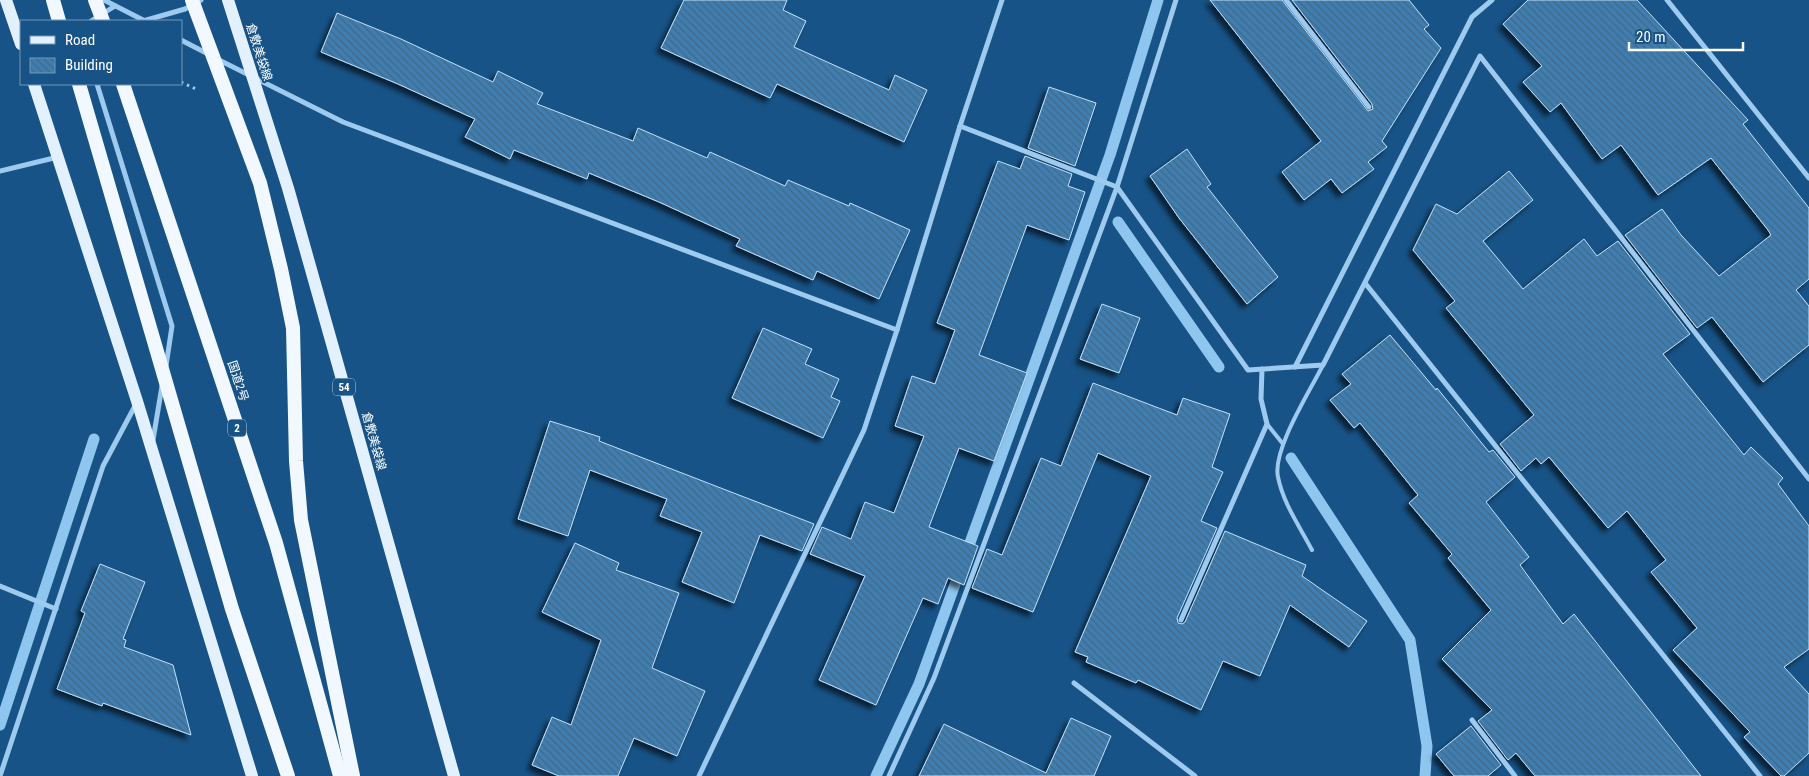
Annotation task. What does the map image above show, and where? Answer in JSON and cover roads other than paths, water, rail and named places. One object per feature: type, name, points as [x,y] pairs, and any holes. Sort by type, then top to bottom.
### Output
[{"type":"highway","points":[[52,0],[59,20]]},
{"type":"highway","points":[[96,0],[102,20]]},
{"type":"highway","points":[[192,0],[260,182],[281,269],[293,328],[296,461],[301,520],[353,776]]},
{"type":"highway","points":[[78,85],[232,609],[288,776]]},
{"type":"highway","name":"国道2号","points":[[123,85],[276,543],[340,776]]},
{"type":"main road","points":[[6,0],[20,41]]},
{"type":"main road","name":"倉敷美袋線","points":[[228,0],[288,188],[454,776]]},
{"type":"main road","points":[[34,85],[137,401],[252,776]]},
{"type":"street","points":[[104,0],[142,20]]},
{"type":"street","points":[[147,20],[184,9],[201,0]]},
{"type":"street","points":[[700,776],[864,430],[1002,0]]},
{"type":"street","points":[[889,776],[934,678],[1117,187],[1176,0]]},
{"type":"street","points":[[1286,0],[1369,107]]},
{"type":"street","points":[[1296,367],[1472,16],[1492,0]]},
{"type":"street","points":[[1667,0],[1809,178]]},
{"type":"street","points":[[93,20],[115,6]]},
{"type":"street","points":[[182,41],[343,122],[897,330]]},
{"type":"street","points":[[960,126],[1117,187],[1248,370],[1322,365],[1480,56],[1809,479]]},
{"type":"street","points":[[98,85],[172,326],[152,450]]},
{"type":"street","points":[[0,171],[58,157]]},
{"type":"street","points":[[1365,283],[1760,776]]},
{"type":"street","points":[[1181,620],[1267,424],[1261,399],[1262,369]]},
{"type":"street","points":[[0,776],[103,466],[137,401]]},
{"type":"street","points":[[0,586],[56,609]]},
{"type":"street","points":[[1074,683],[1195,776]]},
{"type":"street","points":[[1472,720],[1515,776]]},
{"type":"lane","points":[[1312,550],[1289,506],[1278,477],[1278,455],[1322,365]]},
{"type":"lane","points":[[1267,424],[1283,444]]},
{"type":"waterway","points":[[876,776],[919,684],[1110,155],[1158,0]]},
{"type":"waterway","points":[[1118,222],[1219,367]]},
{"type":"waterway","points":[[0,725],[94,439]]},
{"type":"waterway","points":[[1291,458],[1410,640],[1427,746],[1425,776]]}]
